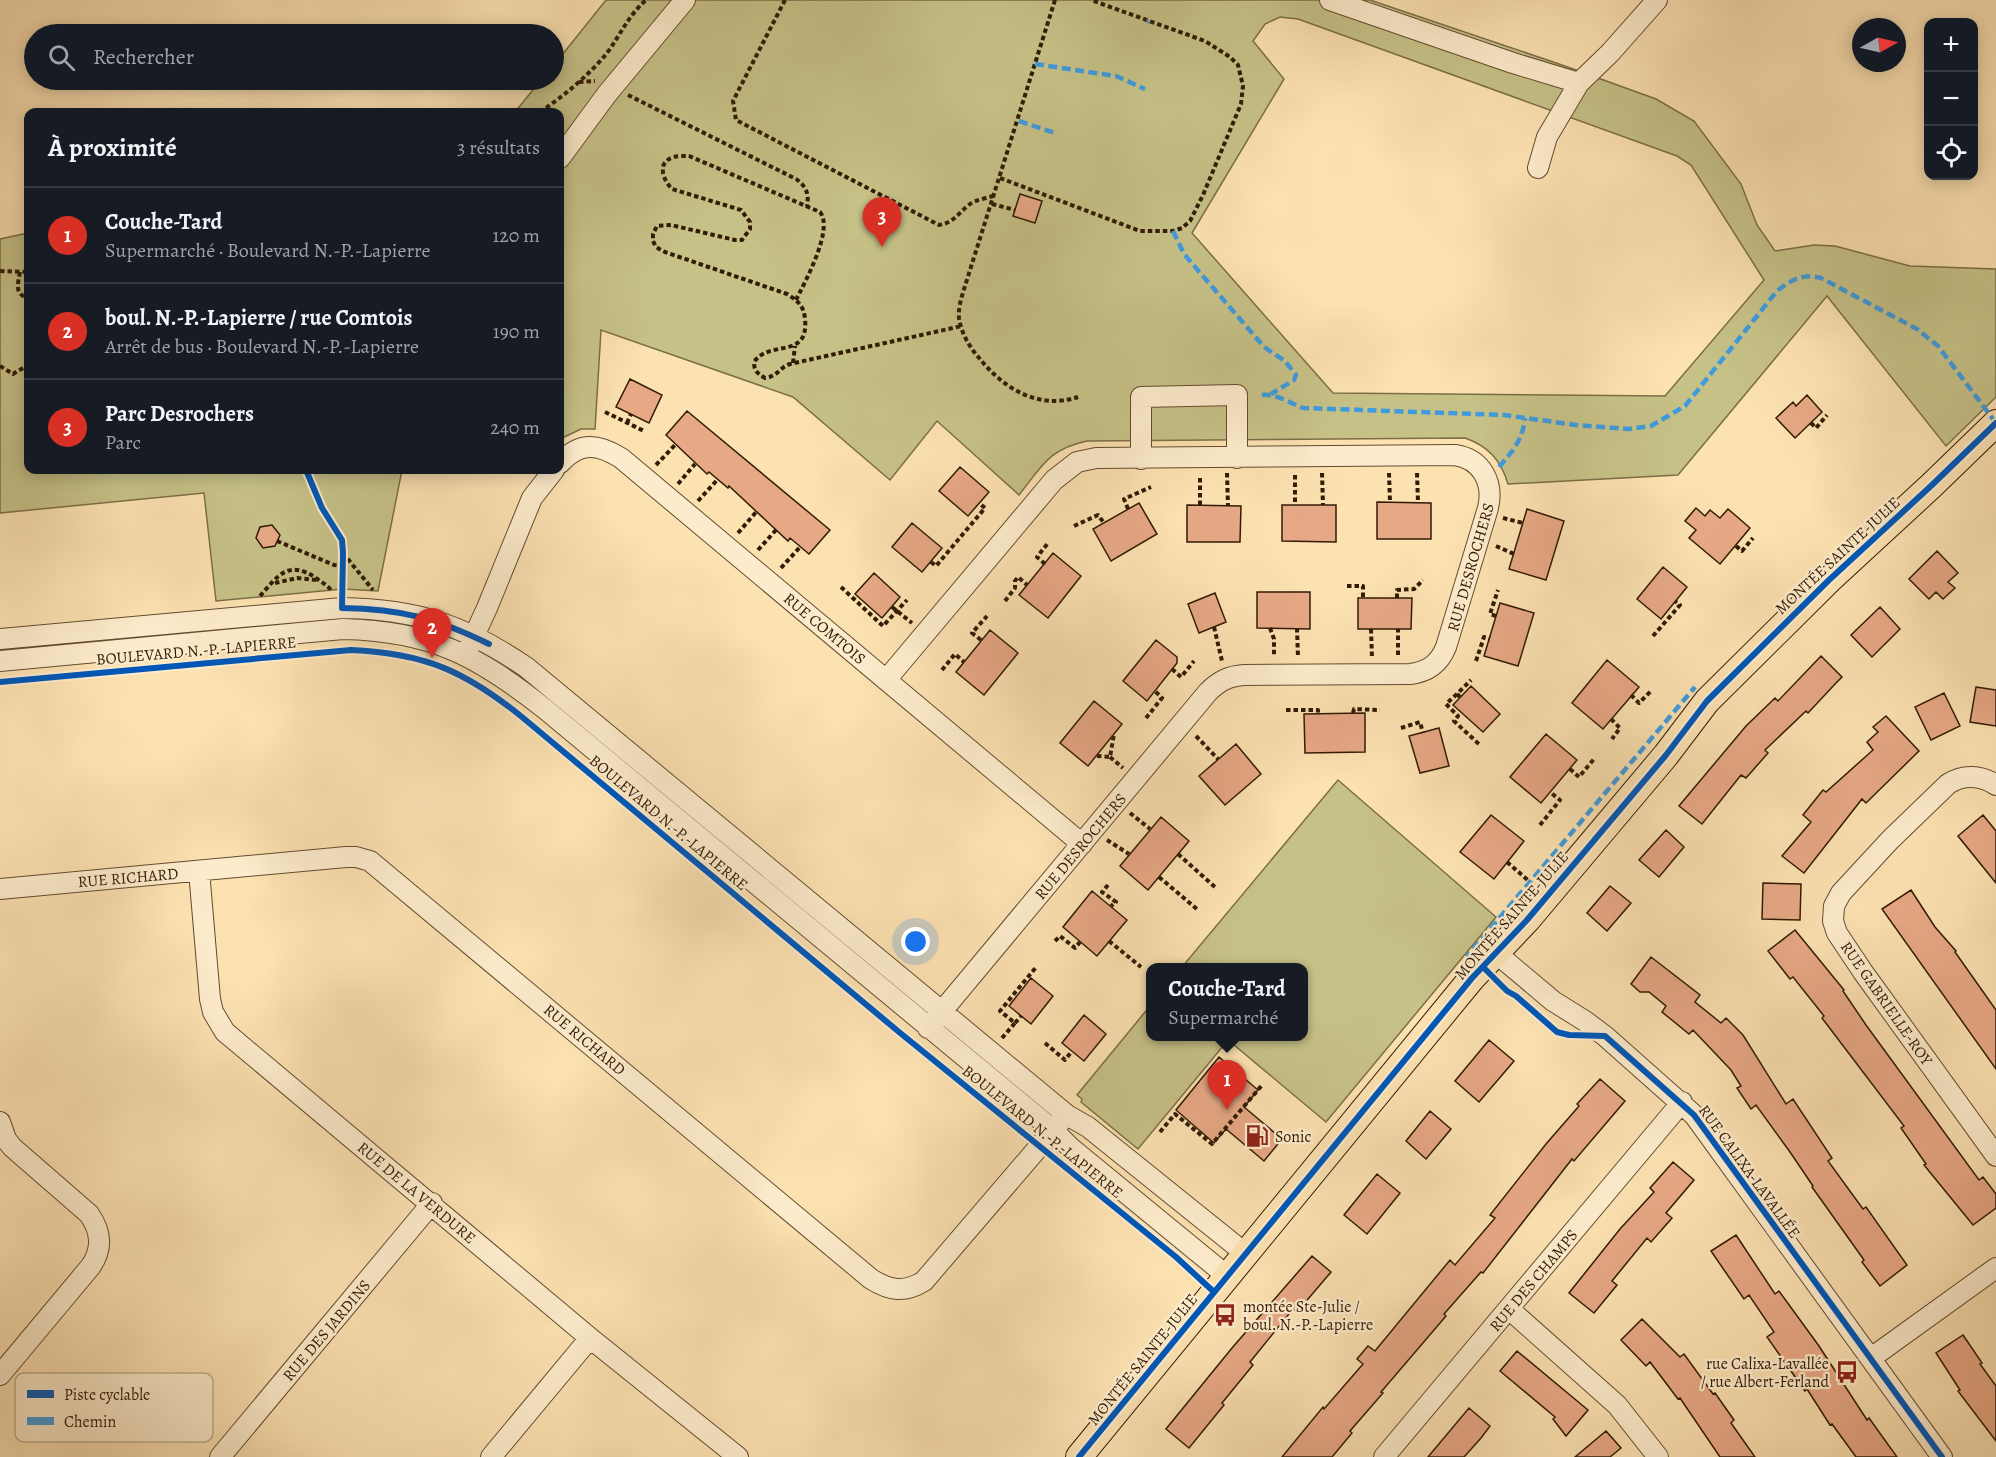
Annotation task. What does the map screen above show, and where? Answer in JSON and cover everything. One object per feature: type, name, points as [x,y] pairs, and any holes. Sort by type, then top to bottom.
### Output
[{"type":"main road","name":"MONTÉE SAINTE-JULIE","points":[[1079,1457],[1472,978],[1527,920],[1639,787],[1707,701],[1829,579],[1996,423]]},
{"type":"street","points":[[564,153],[613,87],[685,0]]},
{"type":"street","points":[[1330,0],[1513,63],[1579,83]]},
{"type":"street","points":[[1538,168],[1547,137],[1579,83],[1610,53],[1657,0]]},
{"type":"street","points":[[1141,459],[1141,396],[1238,395],[1238,458]]},
{"type":"street","name":"RUE COMTOIS","points":[[564,459],[573,451],[590,447],[600,447],[621,458],[1082,844]]},
{"type":"street","name":"RUE DESROCHERS","points":[[886,680],[1061,472],[1086,459],[1455,455],[1470,460],[1478,466],[1489,482],[1490,499],[1445,651],[1435,665],[1418,673],[1244,675],[1220,681],[1208,692],[928,1028]]},
{"type":"street","points":[[465,655],[532,498],[551,474]]},
{"type":"street","name":"BOULEVARD N.-P.-LAPIERRE","points":[[0,639],[342,608],[384,609],[413,614],[450,626],[474,637],[502,651],[526,667],[1067,1114],[1088,1127],[1246,1254]]},
{"type":"street","name":"BOULEVARD N.-P.-LAPIERRE","points":[[0,661],[343,629],[405,634],[441,644],[465,655],[508,679],[536,701],[1053,1130],[1071,1149],[1227,1276]]},
{"type":"street","name":"RUE GABRIELLE-ROY","points":[[1996,785],[1973,777],[1959,778],[1948,784],[1851,881],[1837,900],[1833,915],[1837,933],[1863,972],[1996,1156]]},
{"type":"street","name":"RUE RICHARD","points":[[0,888],[356,857],[370,861],[871,1279],[888,1288],[907,1289],[924,1281],[1067,1114]]},
{"type":"street","name":"RUE DE LA VERDURE","points":[[199,871],[210,999],[213,1012],[225,1032],[591,1338],[738,1457]]},
{"type":"street","name":"RUE CALIXA-LAVALLÉE","points":[[1496,953],[1553,1001],[1595,1028],[1694,1114],[1942,1457]]},
{"type":"street","name":"RUE DES CHAMPS","points":[[1384,1457],[1682,1102]]},
{"type":"street","points":[[0,1122],[6,1139],[12,1147],[88,1214],[95,1223],[100,1247],[91,1266],[0,1375]]},
{"type":"street","name":"RUE DES JARDINS","points":[[220,1457],[432,1203]]},
{"type":"street","points":[[1871,1358],[1996,1268]]},
{"type":"street","points":[[1509,1309],[1617,1405],[1658,1457]]},
{"type":"street","points":[[491,1457],[591,1338]]},
{"type":"path","points":[[545,108],[595,66],[617,39],[628,18],[646,0]]},
{"type":"path","points":[[785,0],[734,101],[736,120],[939,225],[947,224],[971,203],[994,196]]},
{"type":"path","points":[[1055,0],[960,303],[959,318],[974,353],[1003,383],[1020,394],[1038,400],[1078,397]]},
{"type":"path","points":[[1000,178],[1140,231],[1173,231],[1182,228],[1190,221],[1241,104],[1243,86],[1238,65],[1205,41],[1091,0]]},
{"type":"path","points":[[613,87],[796,179],[805,185],[808,195],[807,207]]},
{"type":"path","points":[[796,300],[810,271],[825,229],[824,218],[820,212],[689,156],[675,156],[667,160],[663,167],[663,176],[672,189],[682,194],[741,210],[750,222],[750,230],[742,240],[735,240],[671,225],[657,226],[653,234],[656,247],[787,294],[802,306],[806,324],[802,340],[795,346],[765,351],[754,362],[757,373],[765,378],[777,374],[784,366],[794,363],[962,326]]},
{"type":"path","points":[[1029,197],[1032,191]]},
{"type":"path","points":[[992,204],[1015,210]]},
{"type":"path","points":[[0,271],[24,272]]},
{"type":"path","points":[[20,272],[18,291],[24,296]]},
{"type":"path","points":[[794,363],[795,346]]},
{"type":"path","points":[[0,366],[13,374],[24,367]]},
{"type":"path","points":[[605,412],[644,431]]},
{"type":"path","points":[[627,423],[631,414]]},
{"type":"path","points":[[1811,423],[1816,428],[1827,416]]},
{"type":"path","points":[[654,467],[676,444]]},
{"type":"path","points":[[676,486],[695,464]]},
{"type":"path","points":[[696,503],[718,479]]},
{"type":"path","points":[[1128,509],[1124,499],[1150,488]]},
{"type":"path","points":[[931,561],[936,566],[961,538],[985,507],[979,503]]},
{"type":"path","points":[[736,536],[757,511]]},
{"type":"path","points":[[1074,526],[1098,515],[1104,523]]},
{"type":"path","points":[[1502,518],[1523,523]]},
{"type":"path","points":[[756,553],[776,530]]},
{"type":"path","points":[[1736,546],[1742,551],[1753,538]]},
{"type":"path","points":[[277,541],[334,565],[343,566]]},
{"type":"path","points":[[1045,564],[1036,557],[1048,543]]},
{"type":"path","points":[[1494,545],[1514,554]]},
{"type":"path","points":[[778,571],[800,546]]},
{"type":"path","points":[[342,575],[343,549]]},
{"type":"path","points":[[343,549],[375,593]]},
{"type":"path","points":[[257,599],[284,572],[298,569],[304,570],[321,581],[332,593]]},
{"type":"path","points":[[1005,601],[1015,588],[1015,581],[1018,577],[1028,585]]},
{"type":"path","points":[[273,584],[297,578],[321,581]]},
{"type":"path","points":[[1397,598],[1397,590],[1414,589],[1423,580]]},
{"type":"path","points":[[1347,586],[1363,586],[1363,598]]},
{"type":"path","points":[[841,587],[884,626],[907,600]]},
{"type":"path","points":[[1497,616],[1490,614],[1498,590]]},
{"type":"path","points":[[1653,636],[1680,605],[1676,601]]},
{"type":"path","points":[[892,607],[913,625]]},
{"type":"path","points":[[981,640],[972,633],[987,616]]},
{"type":"path","points":[[1476,661],[1484,637],[1490,639]]},
{"type":"path","points":[[942,670],[956,654],[964,662]]},
{"type":"path","points":[[1172,669],[1181,678],[1194,661]]},
{"type":"path","points":[[1471,680],[1459,696],[1446,704],[1458,716],[1454,721],[1481,746]]},
{"type":"path","points":[[1146,718],[1162,698],[1155,691]]},
{"type":"path","points":[[1631,695],[1639,703],[1651,691]]},
{"type":"path","points":[[1353,713],[1354,709],[1380,710]]},
{"type":"path","points":[[1286,710],[1318,710],[1318,714]]},
{"type":"path","points":[[1611,719],[1620,728],[1612,739]]},
{"type":"path","points":[[1401,728],[1420,722],[1423,733]]},
{"type":"path","points":[[1097,756],[1110,757],[1114,734]]},
{"type":"path","points":[[1194,734],[1218,759]]},
{"type":"path","points":[[1570,769],[1579,777],[1594,759]]},
{"type":"path","points":[[1539,825],[1560,800],[1550,792]]},
{"type":"path","points":[[1129,812],[1150,829]]},
{"type":"path","points":[[1106,839],[1130,854]]},
{"type":"path","points":[[1178,854],[1216,888]]},
{"type":"path","points":[[1507,862],[1530,882]]},
{"type":"path","points":[[1159,877],[1198,910]]},
{"type":"path","points":[[1108,885],[1102,892],[1116,902],[1111,906]]},
{"type":"path","points":[[1055,941],[1060,936],[1075,948],[1080,942]]},
{"type":"path","points":[[1109,941],[1141,967]]},
{"type":"path","points":[[1015,1023],[1000,1011],[1037,966]]},
{"type":"path","points":[[1000,1040],[1021,1016]]},
{"type":"path","points":[[1045,1043],[1065,1060],[1072,1051]]},
{"type":"path","points":[[1212,1144],[1253,1101],[1263,1084]]},
{"type":"path","points":[[1160,1132],[1175,1114],[1217,1148]]},
{"type":"shaded area","points":[[606,0],[1370,0],[1656,99],[1694,121],[1741,184],[1757,225],[1775,251],[1814,245],[1835,246],[1910,266],[1996,269],[1996,397],[1946,446],[1827,296],[1678,475],[1508,484],[1502,468],[1493,455],[1480,445],[1465,438],[1087,441],[1074,444],[1047,460],[1019,495],[937,421],[890,480],[793,397],[601,330],[595,429],[581,429],[564,437],[564,108],[518,108],[533,90],[564,90],[564,52]],"holes":[[[1280,17],[1298,19],[1677,156],[1691,165],[1764,280],[1665,396],[1333,393],[1192,233],[1284,79],[1253,41],[1265,24]]]},
{"type":"shaded area","points":[[24,234],[24,474],[401,474],[378,591],[343,589],[216,601],[204,493],[0,513],[0,239]]},
{"type":"shaded area","points":[[1338,780],[1496,917],[1326,1122],[1229,1041],[1308,1041],[1308,963],[1185,963]]},
{"type":"shaded area","points":[[1146,1011],[1146,1041],[1227,1041],[1138,1149],[1081,1102],[1082,1099],[1077,1095]]},
{"type":"building","points":[[1020,194],[1042,201],[1035,223],[1013,216]]},
{"type":"building","points":[[630,379],[662,395],[649,423],[616,407]]},
{"type":"building","points":[[1807,395],[1822,412],[1795,438],[1776,418],[1793,402],[1796,406]]},
{"type":"building","points":[[687,411],[830,530],[809,554],[790,538],[788,541],[729,486],[728,488],[709,472],[707,474],[666,435]]},
{"type":"building","points":[[960,467],[989,492],[968,516],[939,491]]},
{"type":"building","points":[[1377,502],[1431,503],[1431,539],[1377,539]]},
{"type":"building","points":[[1139,503],[1157,534],[1111,561],[1093,529]]},
{"type":"building","points":[[1187,505],[1241,506],[1240,542],[1187,542]]},
{"type":"building","points":[[1282,505],[1336,505],[1336,542],[1282,541]]},
{"type":"building","points":[[1696,508],[1705,516],[1710,510],[1720,518],[1728,509],[1750,528],[1720,564],[1689,538],[1696,530],[1685,521]]},
{"type":"building","points":[[1527,509],[1564,521],[1546,580],[1509,569]]},
{"type":"building","points":[[912,523],[942,548],[922,572],[892,547]]},
{"type":"building","points":[[272,525],[280,535],[275,546],[263,548],[256,538],[260,527]]},
{"type":"building","points":[[1937,551],[1958,573],[1948,582],[1955,588],[1943,599],[1936,592],[1929,599],[1909,579]]},
{"type":"building","points":[[1053,553],[1081,576],[1048,618],[1019,595]]},
{"type":"building","points":[[1663,567],[1687,587],[1661,619],[1637,599]]},
{"type":"building","points":[[874,573],[900,597],[882,618],[855,594]]},
{"type":"building","points":[[1257,592],[1310,592],[1310,629],[1257,628]]},
{"type":"building","points":[[1215,593],[1226,622],[1199,633],[1188,604]]},
{"type":"building","points":[[1358,598],[1412,598],[1411,629],[1358,629]]},
{"type":"building","points":[[1500,603],[1534,613],[1518,666],[1484,656]]},
{"type":"building","points":[[1880,607],[1900,629],[1872,657],[1851,635]]},
{"type":"building","points":[[990,630],[1018,653],[984,695],[956,672]]},
{"type":"building","points":[[1156,640],[1177,657],[1177,663],[1147,701],[1123,681]]},
{"type":"building","points":[[1821,656],[1842,677],[1808,713],[1806,711],[1765,750],[1768,753],[1746,778],[1741,775],[1702,824],[1679,806],[1746,726],[1775,698],[1778,701]]},
{"type":"building","points":[[1607,660],[1639,687],[1603,729],[1572,703]]},
{"type":"building","points":[[1471,686],[1500,714],[1483,732],[1453,705]]},
{"type":"building","points":[[1976,687],[1996,690],[1996,726],[1970,722]]},
{"type":"building","points":[[1944,693],[1960,726],[1931,740],[1915,707]]},
{"type":"building","points":[[1094,701],[1122,724],[1088,766],[1060,743]]},
{"type":"building","points":[[1365,713],[1365,752],[1305,753],[1304,714]]},
{"type":"building","points":[[1886,716],[1919,751],[1866,803],[1862,799],[1804,873],[1782,856],[1811,822],[1803,815],[1823,790],[1826,792],[1873,750],[1867,742],[1878,732],[1873,727]]},
{"type":"building","points":[[1439,728],[1449,766],[1420,773],[1409,736]]},
{"type":"building","points":[[1546,734],[1577,760],[1541,803],[1510,777]]},
{"type":"building","points":[[1236,744],[1261,774],[1225,805],[1199,776]]},
{"type":"building","points":[[1491,815],[1524,841],[1494,879],[1460,852]]},
{"type":"building","points":[[1983,815],[1996,831],[1996,883],[1958,836]]},
{"type":"building","points":[[1161,817],[1189,841],[1148,890],[1120,866]]},
{"type":"building","points":[[1666,830],[1684,847],[1659,877],[1639,860]]},
{"type":"building","points":[[1763,883],[1801,884],[1800,920],[1762,919]]},
{"type":"building","points":[[1610,886],[1631,903],[1607,931],[1587,913]]},
{"type":"building","points":[[1911,890],[1935,927],[1956,951],[1996,1010],[1996,1069],[1882,909]]},
{"type":"building","points":[[1092,891],[1127,920],[1097,956],[1063,927]]},
{"type":"building","points":[[1795,930],[1844,990],[1866,1025],[1979,1180],[1983,1177],[1996,1194],[1996,1208],[1973,1225],[1924,1165],[1926,1164],[1901,1128],[1904,1126],[1822,1018],[1824,1016],[1793,977],[1790,979],[1768,951]]},
{"type":"building","points":[[1651,957],[1700,995],[1695,1002],[1721,1023],[1726,1018],[1743,1035],[1786,1104],[1793,1099],[1832,1158],[1828,1161],[1863,1209],[1866,1207],[1907,1265],[1880,1286],[1756,1105],[1751,1109],[1737,1088],[1741,1086],[1731,1070],[1693,1030],[1689,1034],[1662,1012],[1666,1006],[1649,992],[1640,992],[1631,984]]},
{"type":"building","points":[[1031,978],[1053,996],[1031,1024],[1009,1006]]},
{"type":"building","points":[[1084,1015],[1106,1034],[1084,1061],[1062,1043]]},
{"type":"building","points":[[1489,1040],[1514,1061],[1479,1102],[1455,1081]]},
{"type":"building","points":[[1219,1057],[1258,1090],[1244,1107],[1282,1139],[1264,1161],[1226,1129],[1214,1143],[1176,1110]]},
{"type":"building","points":[[1600,1079],[1625,1101],[1574,1161],[1572,1159],[1483,1273],[1481,1272],[1444,1314],[1446,1316],[1381,1392],[1383,1393],[1350,1431],[1352,1433],[1332,1457],[1282,1457],[1323,1407],[1324,1409],[1363,1364],[1357,1359],[1368,1346],[1375,1351],[1450,1260],[1455,1265],[1495,1218],[1490,1215],[1579,1106],[1577,1104]]},
{"type":"building","points":[[1430,1111],[1451,1129],[1426,1159],[1406,1141]]},
{"type":"building","points":[[1673,1162],[1694,1180],[1666,1213],[1672,1218],[1651,1242],[1647,1238],[1612,1281],[1617,1285],[1594,1313],[1569,1293],[1620,1229],[1654,1192],[1650,1188]]},
{"type":"building","points":[[1377,1174],[1400,1193],[1367,1234],[1344,1215]]},
{"type":"building","points":[[1736,1235],[1775,1294],[1779,1291],[1819,1346],[1867,1420],[1869,1418],[1897,1457],[1856,1457],[1832,1424],[1830,1425],[1807,1389],[1805,1391],[1767,1337],[1774,1332],[1749,1295],[1744,1299],[1711,1251]]},
{"type":"building","points":[[1312,1256],[1331,1272],[1297,1312],[1293,1309],[1250,1362],[1253,1365],[1189,1448],[1166,1429],[1232,1348]]},
{"type":"building","points":[[1642,1319],[1680,1357],[1684,1354],[1734,1420],[1731,1423],[1755,1457],[1720,1457],[1680,1398],[1678,1399],[1650,1362],[1646,1366],[1621,1340]]},
{"type":"building","points":[[1963,1335],[1996,1386],[1996,1441],[1958,1391],[1960,1390],[1936,1353]]},
{"type":"building","points":[[1517,1351],[1588,1410],[1566,1436],[1553,1419],[1555,1417],[1500,1371]]},
{"type":"building","points":[[1469,1408],[1490,1426],[1481,1438],[1464,1457],[1428,1457]]},
{"type":"building","points":[[1606,1431],[1621,1448],[1610,1457],[1575,1457]]},
{"type":"marked path","points":[[1035,64],[1116,76],[1145,89]]},
{"type":"marked path","points":[[1019,121],[1055,133]]},
{"type":"marked path","points":[[1173,231],[1184,254],[1264,347],[1285,361],[1296,375],[1294,380],[1271,394]]},
{"type":"marked path","points":[[1262,395],[1277,397],[1303,408],[1504,415],[1576,425],[1629,429],[1651,426],[1685,406],[1777,291],[1792,281],[1808,276],[1821,278],[1917,329],[1938,346],[1996,423]]},
{"type":"marked path","points":[[1499,467],[1517,444],[1525,418]]},
{"type":"marked path","points":[[1483,967],[1468,955],[1695,687]]},
{"type":"cycle path","points":[[1079,1457],[1472,978],[1527,920],[1666,755],[1707,701],[1829,580],[1996,423]]},
{"type":"cycle path","points":[[308,474],[322,508],[342,540],[342,608],[382,610],[435,621],[489,644]]},
{"type":"cycle path","points":[[0,682],[351,650],[400,655],[422,660],[462,676],[522,717],[899,1032],[1176,1257],[1214,1292]]},
{"type":"cycle path","points":[[1483,967],[1507,991],[1516,996],[1557,1032],[1569,1035],[1605,1036],[1694,1115],[1942,1457]]},
{"type":"place","name":"Parc Desrochers","points":[[882,247]]},
{"type":"place","name":"boul. N.-P.-Lapierre / rue Comtois","points":[[432,658]]},
{"type":"place","name":"Couche-Tard","points":[[1227,1110]]},
{"type":"place","name":"Sonic","points":[[1257,1136]]},
{"type":"place","name":"montée Ste-Julie / boul. N.-P.-Lapierre","points":[[1225,1315]]},
{"type":"place","name":"rue Calixa-Lavallée / rue Albert-Ferland","points":[[1847,1372]]}]
